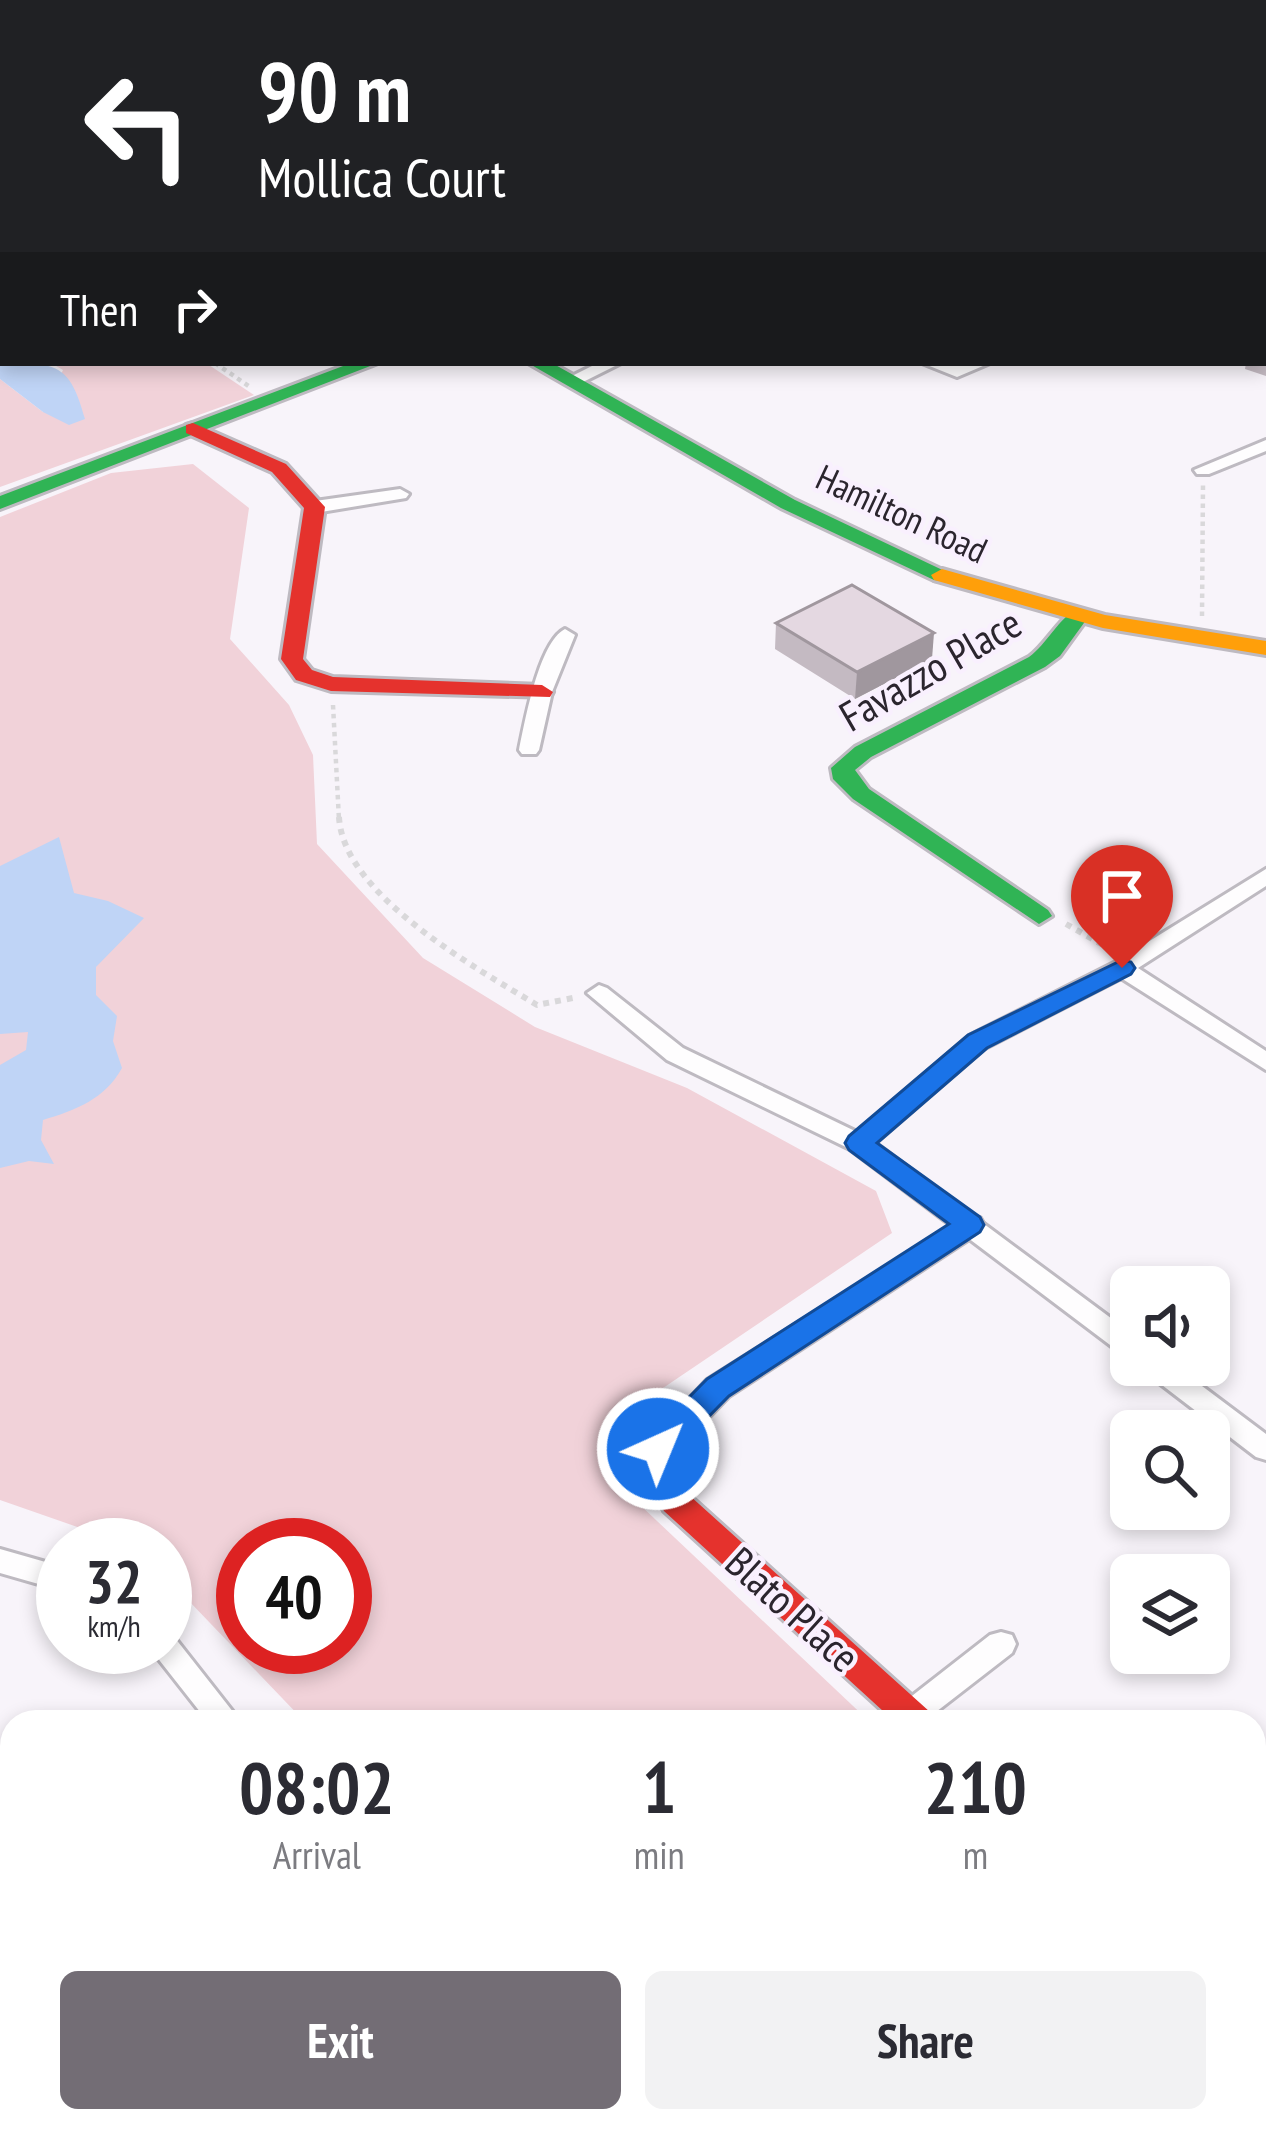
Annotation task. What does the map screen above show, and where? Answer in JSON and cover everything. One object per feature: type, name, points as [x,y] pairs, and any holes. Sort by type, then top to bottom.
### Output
[{"type":"street","points":[[0,503],[360,366]]},
{"type":"street","name":"Hamilton Road","points":[[544,366],[885,551],[962,583],[1161,634],[1266,648]]},
{"type":"street","points":[[571,381],[605,366]]},
{"type":"street","points":[[940,366],[958,372],[973,366]]},
{"type":"street","points":[[193,429],[278,468],[310,495],[315,507],[292,659],[304,675],[331,684],[542,692]]},
{"type":"street","points":[[1203,470],[1266,445]]},
{"type":"street","points":[[315,507],[400,494]]},
{"type":"street","name":"Favazzo Place","points":[[1039,916],[861,794],[845,778],[843,768],[863,752],[1036,662],[1052,651],[1078,616]]},
{"type":"street","points":[[529,750],[542,692],[565,635]]},
{"type":"street","points":[[859,1143],[977,1042],[1122,968],[1266,876]]},
{"type":"street","points":[[1122,968],[1266,1062]]},
{"type":"street","points":[[599,993],[676,1054],[859,1143],[1110,1331]]},
{"type":"street","name":"Blato Place","points":[[904,1710],[675,1502],[658,1449],[718,1388],[970,1225]]},
{"type":"street","points":[[1182,1386],[1266,1450]]},
{"type":"street","points":[[0,1561],[36,1572]]},
{"type":"street","points":[[925,1710],[1001,1645]]},
{"type":"street","points":[[186,1674],[216,1710]]},
{"type":"path","points":[[1186,628],[1202,617],[1203,470]]},
{"type":"path","points":[[331,684],[340,840],[389,904],[475,968],[537,1005],[599,993]]},
{"type":"path","points":[[1039,916],[1076,926],[1108,951],[1135,935],[1154,946]]},
{"type":"shaded area","points":[[56,366],[210,366],[254,395],[0,487],[0,379],[43,412],[63,370]]},
{"type":"shaded area","points":[[193,464],[249,508],[230,639],[289,705],[313,755],[317,844],[423,958],[535,1027],[687,1088],[876,1191],[892,1233],[632,1409],[603,1470],[857,1710],[293,1710],[259,1674],[372,1674],[372,1518],[216,1518],[216,1629],[192,1604],[192,1518],[52,1518],[0,1500],[0,517],[111,473]]},
{"type":"water","points":[[0,366],[58,370],[73,387],[85,419],[69,425],[43,412],[0,379]]},
{"type":"water","points":[[59,837],[74,893],[108,901],[144,918],[96,967],[96,995],[117,1016],[113,1041],[122,1068],[88,1102],[43,1120],[41,1140],[54,1164],[29,1161],[0,1168],[0,1065],[26,1050],[28,1032],[0,1034],[0,866]]},
{"type":"building","points":[[852,585],[934,633],[857,672],[776,623]]},
{"type":"traffic: fast","points":[[0,503],[360,366]]},
{"type":"traffic: fast","points":[[543,366],[788,504],[942,575]]},
{"type":"traffic: fast","points":[[1039,916],[861,794],[845,779],[843,768],[863,752],[1037,662],[1052,651],[1078,616]]},
{"type":"traffic: slow","points":[[942,575],[1103,621],[1266,648]]},
{"type":"traffic: jam","points":[[193,429],[279,468],[315,507],[292,659],[304,675],[331,684],[542,692]]},
{"type":"traffic: jam","points":[[905,1710],[675,1502],[658,1449],[718,1388],[970,1225]]},
{"type":"route","points":[[658,1449],[718,1388],[970,1225],[859,1143],[977,1042],[1122,968]]}]
